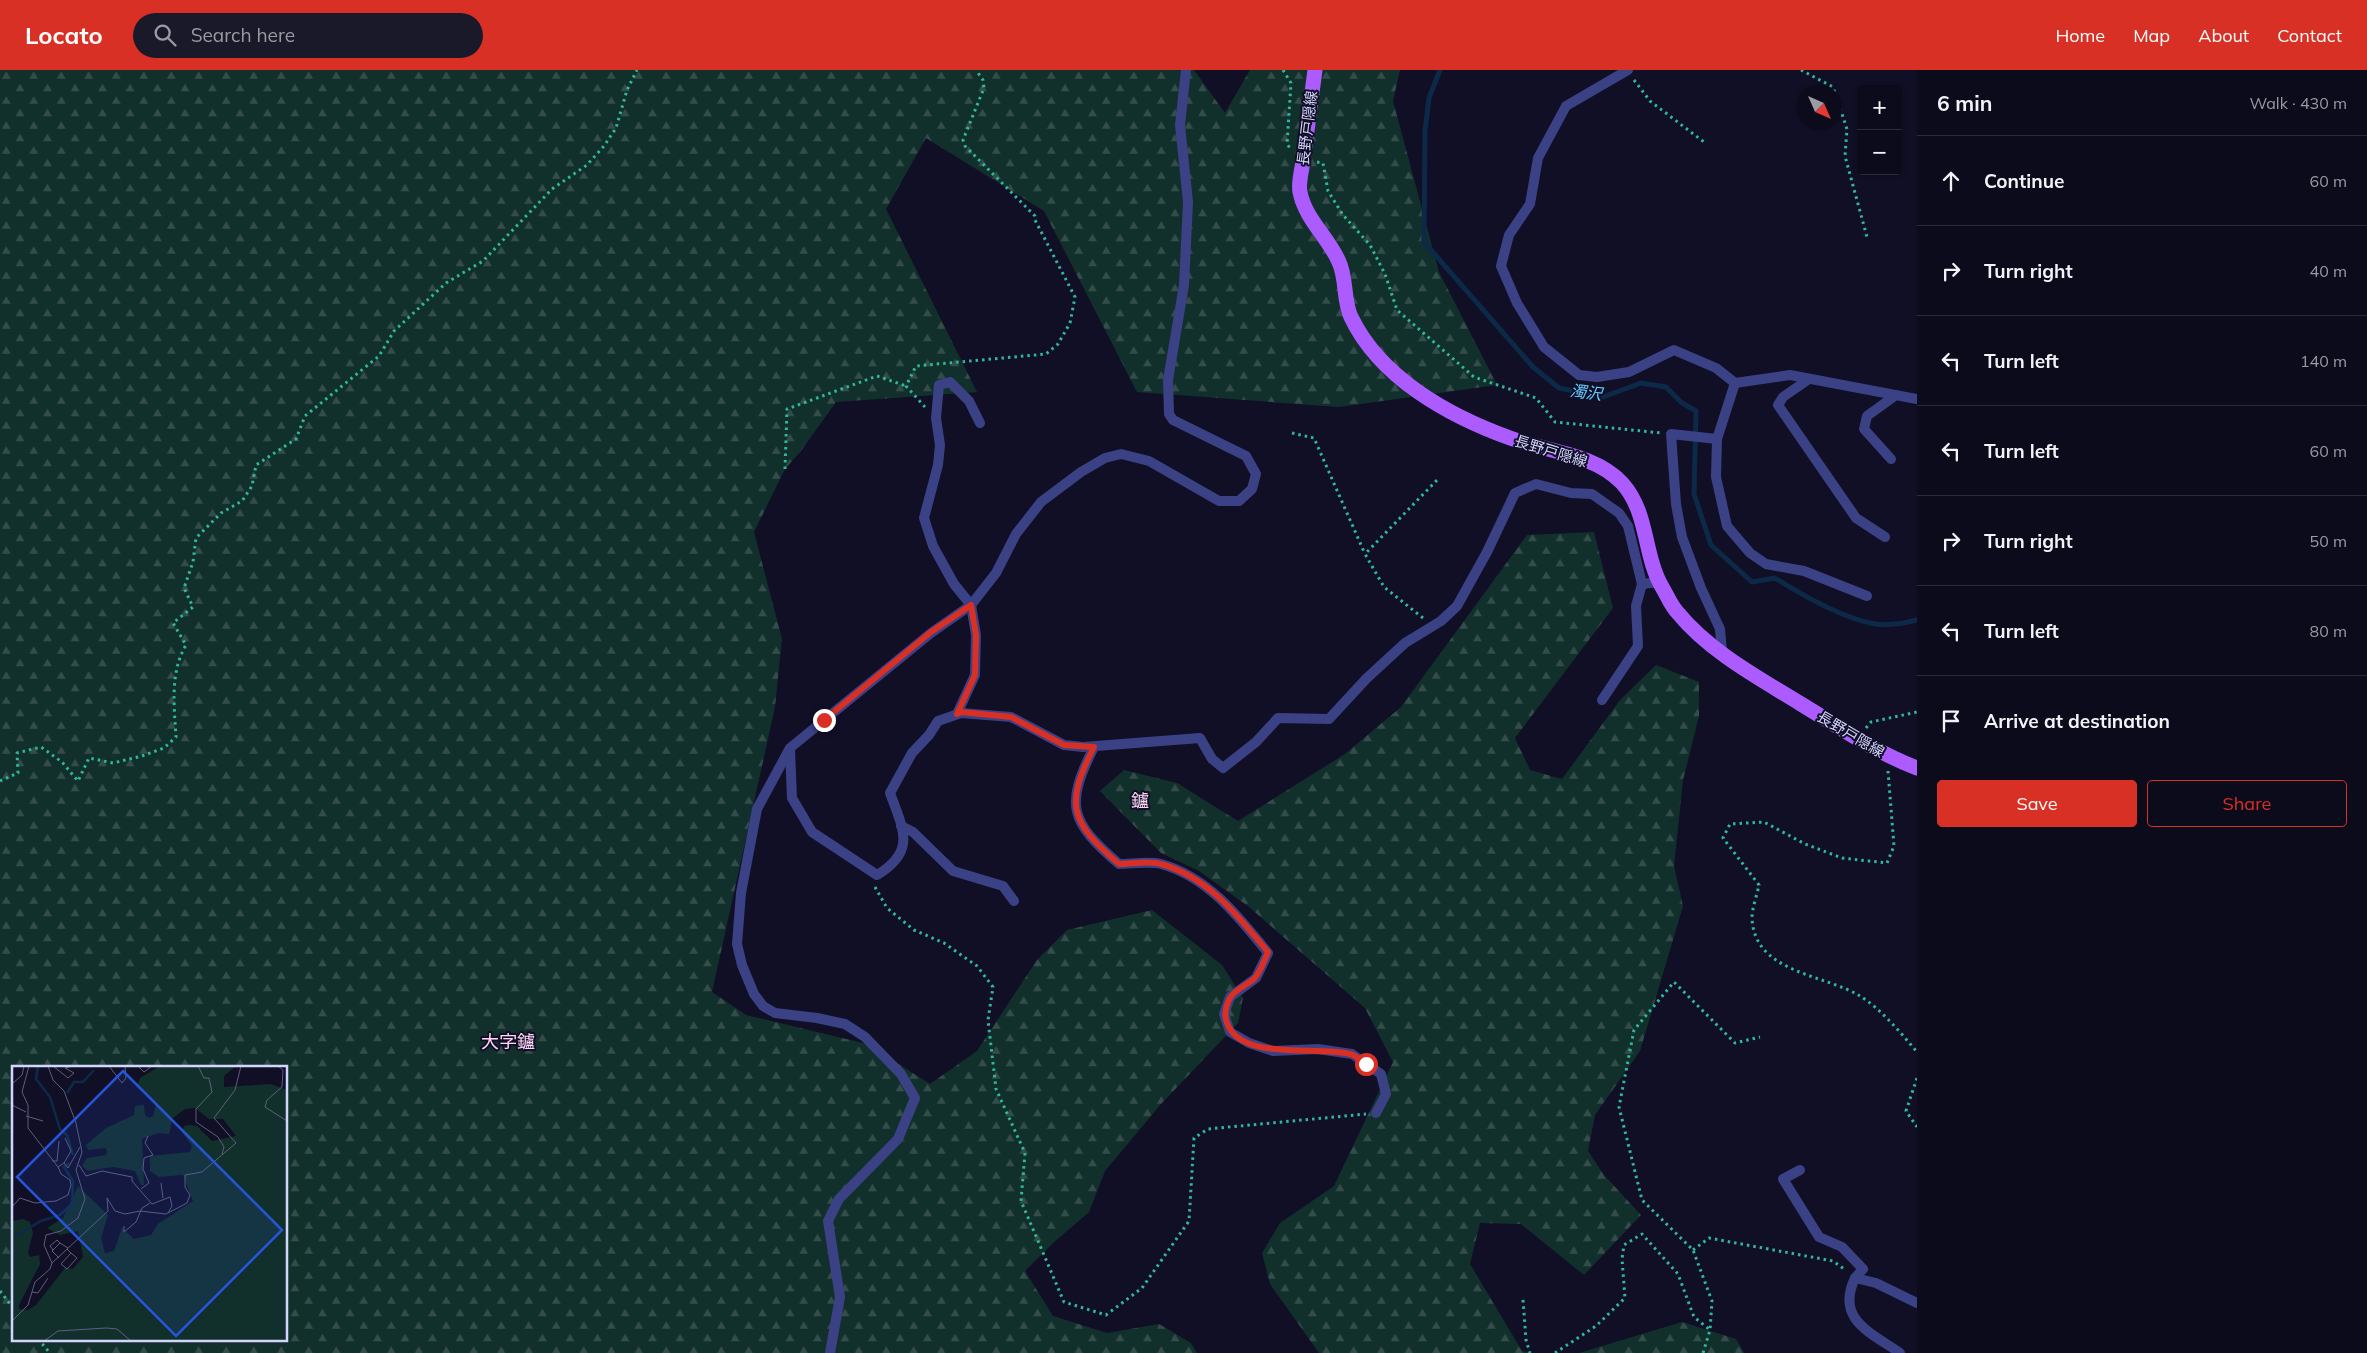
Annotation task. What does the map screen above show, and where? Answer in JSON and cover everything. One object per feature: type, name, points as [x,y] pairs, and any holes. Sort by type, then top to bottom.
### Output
[{"type":"main road","name":"長野戸隠線","points":[[1315,70],[1299,191],[1310,217],[1331,245],[1341,266],[1349,314],[1374,352],[1402,379],[1432,402],[1510,438],[1567,454],[1607,469],[1623,484],[1637,506],[1645,527],[1649,556],[1659,582],[1677,612],[1722,652],[1765,682],[1887,757],[1917,768]]},
{"type":"street","points":[[830,1353],[840,1297],[828,1221],[840,1199],[898,1139],[915,1098],[901,1074],[865,1037],[845,1024],[817,1018],[775,1013],[763,1006],[754,994],[742,965],[737,944],[741,893],[757,809],[790,748],[931,632],[971,605],[996,573],[1016,534],[1041,502],[1081,472],[1105,458],[1121,454],[1149,461],[1219,500],[1239,500],[1252,488],[1256,474],[1246,456],[1173,420],[1169,414],[1168,380],[1184,285],[1188,202],[1180,125],[1186,70]]},
{"type":"street","points":[[1628,70],[1566,106],[1538,158],[1530,204],[1509,235],[1501,266],[1517,303],[1544,347],[1579,375],[1597,377],[1629,372],[1674,350],[1716,368],[1735,383],[1790,375],[1917,399]]},
{"type":"street","points":[[1809,379],[1784,398],[1778,406],[1856,518],[1885,537]]},
{"type":"street","points":[[957,714],[975,675],[976,635],[971,605],[954,584],[933,546],[924,518],[938,465],[940,445],[936,418],[939,384],[950,382],[969,401],[980,423]]},
{"type":"street","points":[[1735,383],[1717,439],[1716,477],[1727,526],[1750,553],[1766,564],[1804,571],[1867,596]]},
{"type":"street","points":[[1891,460],[1864,429],[1867,416],[1896,395]]},
{"type":"street","points":[[1717,439],[1671,434],[1676,504],[1682,538],[1701,588],[1720,629],[1722,652]]},
{"type":"street","points":[[790,748],[792,798],[812,832],[877,875],[893,865],[904,849],[904,832],[890,793],[912,752],[929,736],[938,721],[961,712],[1011,717],[1064,745],[1094,747],[1200,738],[1212,759],[1223,768],[1256,742],[1278,718],[1329,719],[1366,679],[1405,643],[1433,626],[1457,606],[1487,552],[1515,494],[1536,484],[1571,494],[1592,494],[1619,513],[1628,526],[1642,584],[1636,606],[1638,646],[1602,700]]},
{"type":"street","points":[[1642,584],[1659,582]]},
{"type":"street","points":[[1094,747],[1077,786],[1075,801],[1077,813],[1085,829],[1104,851],[1119,864],[1160,863],[1202,882],[1238,916],[1268,952],[1256,978],[1230,997],[1224,1014],[1230,1032],[1249,1043],[1273,1051],[1318,1050],[1352,1054],[1381,1074],[1386,1094],[1376,1113]]},
{"type":"street","points":[[901,826],[913,832],[953,871],[1003,886],[1014,901]]},
{"type":"street","points":[[1800,1170],[1783,1179],[1819,1237],[1842,1247],[1863,1270],[1855,1278],[1849,1290],[1849,1307],[1855,1318],[1863,1329],[1900,1353]]},
{"type":"street","points":[[1855,1278],[1876,1283],[1917,1303]]},
{"type":"path","points":[[0,780],[18,773],[17,753],[41,747],[62,762],[78,781],[89,758],[113,763],[164,748],[176,736],[174,687],[178,659],[186,645],[173,623],[193,607],[184,588],[193,562],[196,538],[221,513],[242,501],[252,486],[256,465],[296,439],[306,416],[380,356],[394,331],[446,284],[483,261],[552,189],[587,166],[616,128],[627,90],[638,70]]},
{"type":"path","points":[[906,386],[916,366],[1046,354],[1058,344],[1070,323],[1075,297],[1035,220],[1035,216],[965,146],[963,140],[984,88],[976,70]]},
{"type":"path","points":[[1283,70],[1291,83],[1287,144],[1303,159],[1323,163],[1328,191],[1343,215],[1370,245],[1385,274],[1397,310],[1474,378],[1536,398],[1555,422],[1671,434]]},
{"type":"path","points":[[1628,70],[1650,101],[1704,142]]},
{"type":"path","points":[[1801,70],[1833,87],[1847,129],[1845,156],[1867,237]]},
{"type":"path","points":[[785,469],[787,409],[877,376],[906,386],[936,418]]},
{"type":"path","points":[[1292,433],[1314,438],[1365,554],[1384,587],[1433,626]]},
{"type":"path","points":[[1365,554],[1440,478]]},
{"type":"path","points":[[1856,738],[1871,722],[1917,712]]},
{"type":"path","points":[[1887,757],[1894,846],[1887,863],[1842,858],[1805,844],[1764,822],[1730,824],[1723,838],[1759,885],[1752,918],[1756,939],[1770,957],[1806,976],[1859,996],[1891,1021],[1917,1052]]},
{"type":"path","points":[[866,868],[886,908],[914,930],[944,942],[977,966],[993,987],[988,1020],[996,1089],[1025,1153],[1021,1200],[1064,1302],[1106,1316],[1142,1288],[1189,1221],[1194,1138],[1208,1129],[1376,1113]]},
{"type":"path","points":[[1703,1353],[1710,1330],[1712,1301],[1693,1250],[1642,1200],[1619,1107],[1634,1030],[1674,982],[1735,1043],[1760,1037]]},
{"type":"path","points":[[1917,1078],[1906,1111],[1917,1127]]},
{"type":"path","points":[[1555,1353],[1596,1326],[1625,1298],[1622,1259],[1624,1245],[1642,1234],[1678,1274],[1694,1317],[1710,1330]]},
{"type":"path","points":[[1693,1250],[1709,1238],[1833,1261],[1855,1278]]},
{"type":"path","points":[[0,1291],[12,1306]]},
{"type":"path","points":[[1523,1300],[1526,1340],[1530,1353]]},
{"type":"path","points":[[39,1340],[50,1353]]},
{"type":"green space","points":[[0,70],[1194,70],[1225,113],[1250,70],[1400,70],[1393,101],[1439,272],[1497,385],[1339,407],[1137,392],[1044,211],[926,138],[886,209],[977,392],[836,402],[801,451],[785,469],[754,532],[782,639],[775,707],[712,992],[746,1015],[867,1044],[930,1084],[977,1051],[1037,960],[1067,930],[1152,910],[1222,965],[1243,998],[1238,1023],[1161,1104],[1105,1171],[1089,1212],[1052,1244],[1025,1271],[1053,1316],[1107,1333],[1159,1324],[1191,1343],[1197,1353],[0,1353]]},
{"type":"green space","points":[[1594,532],[1613,608],[1515,738],[1530,770],[1562,779],[1620,700],[1656,665],[1699,682],[1699,716],[1683,780],[1674,866],[1683,906],[1640,1051],[1595,1115],[1588,1151],[1604,1175],[1641,1215],[1584,1275],[1521,1224],[1480,1223],[1470,1264],[1522,1351],[1532,1353],[1319,1353],[1270,1284],[1262,1253],[1280,1223],[1334,1186],[1393,1062],[1365,1008],[1249,907],[1199,871],[1161,853],[1100,791],[1124,770],[1177,783],[1238,821],[1345,754],[1401,707],[1527,535]]},
{"type":"green space","points":[[1682,1322],[1736,1339],[1744,1353],[1579,1353]]},
{"type":"waterway","name":"濁沢","points":[[1440,70],[1429,98],[1425,131],[1424,242],[1533,367],[1559,388],[1603,397],[1641,383],[1666,387],[1682,403],[1696,411],[1694,494],[1711,545],[1752,582],[1775,578],[1833,610],[1870,623],[1882,625],[1917,620]]},
{"type":"district","name":"鑪","points":[[1140,800]]},
{"type":"district","name":"大字鑪","points":[[508,1041]]},
{"type":"route","points":[[824,720],[931,632],[971,605],[976,635],[975,675],[957,714],[961,712],[1011,717],[1064,745],[1094,747],[1082,771],[1075,801],[1077,813],[1085,829],[1104,851],[1119,864],[1160,863],[1202,882],[1238,916],[1268,952],[1256,978],[1230,997],[1224,1014],[1230,1032],[1249,1043],[1273,1051],[1318,1050],[1352,1054],[1366,1064]]}]
